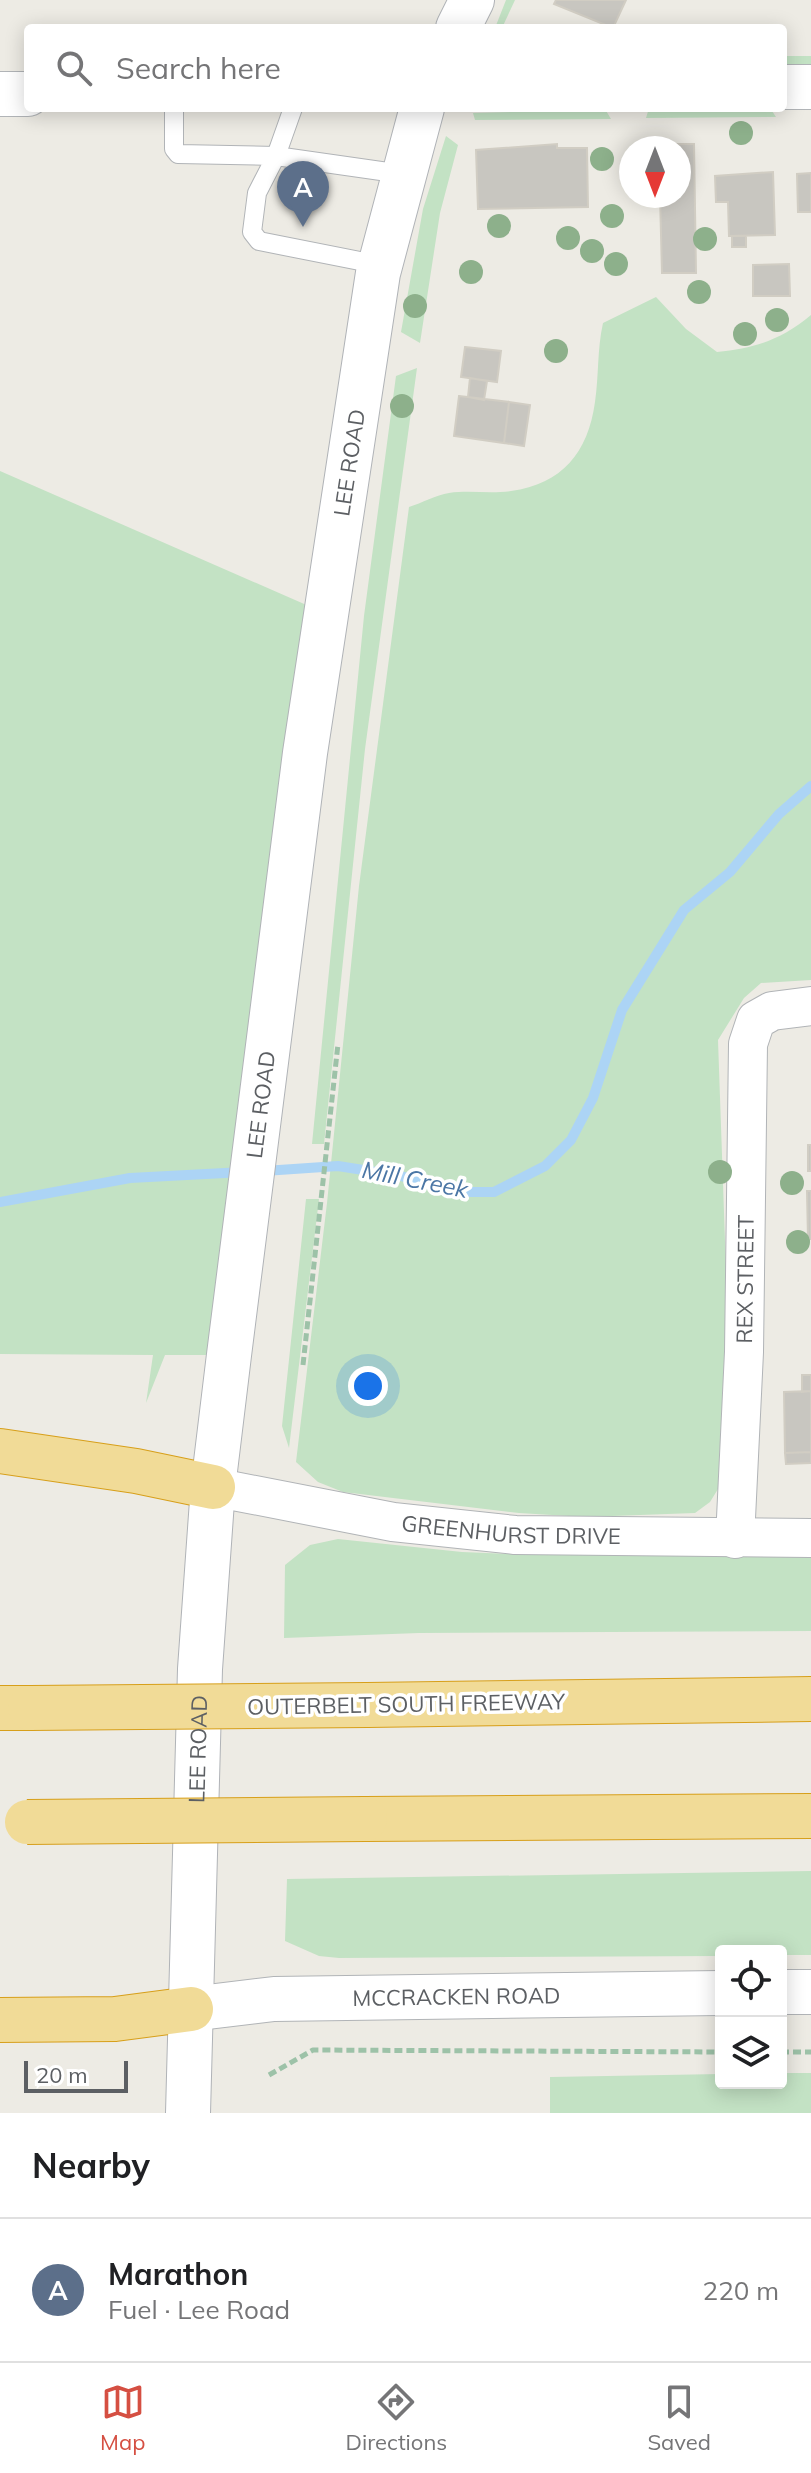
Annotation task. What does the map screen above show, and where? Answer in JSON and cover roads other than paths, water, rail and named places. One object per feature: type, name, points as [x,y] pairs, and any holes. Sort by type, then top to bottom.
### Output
[{"type":"highway","points":[[0,1451],[136,1471],[213,1487]]},
{"type":"highway","name":"OUTERBELT SOUTH FREEWAY","points":[[15,1708],[811,1699]]},
{"type":"highway","points":[[13,1822],[811,1816]]},
{"type":"highway","points":[[0,2020],[115,2019],[191,2009]]},
{"type":"main road","points":[[460,24],[472,0]]},
{"type":"main road","points":[[787,87],[811,87]]},
{"type":"main road","points":[[0,94],[24,94]]},
{"type":"main road","name":"LEE ROAD","points":[[188,2113],[200,1669],[213,1487],[305,753],[380,265],[421,112]]},
{"type":"main road","points":[[787,1992],[811,1992]]},
{"type":"main road","name":"MCCRACKEN ROAD","points":[[191,2009],[274,1999],[715,1993]]},
{"type":"street","name":"REX STREET","points":[[735,1539],[744,1352],[748,1044],[756,1020],[772,1011],[811,1006]]},
{"type":"street","name":"GREENHURST DRIVE","points":[[213,1487],[333,1513],[515,1535],[811,1538]]},
{"type":"lane","points":[[174,112],[174,149],[178,154],[276,156],[402,174]]},
{"type":"lane","points":[[292,112],[276,156],[257,193],[252,232],[259,241],[380,265]]},
{"type":"waterway","name":"Mill Creek","points":[[264,1171],[338,1166],[401,1176],[454,1192],[494,1192],[545,1166],[571,1140],[593,1098],[622,1010],[684,910],[730,872],[779,814],[811,786]]},
{"type":"waterway","name":"Mill Creek","points":[[0,1202],[130,1178],[244,1172]]},
{"type":"place","name":"Marathon","points":[[303,227]]}]
